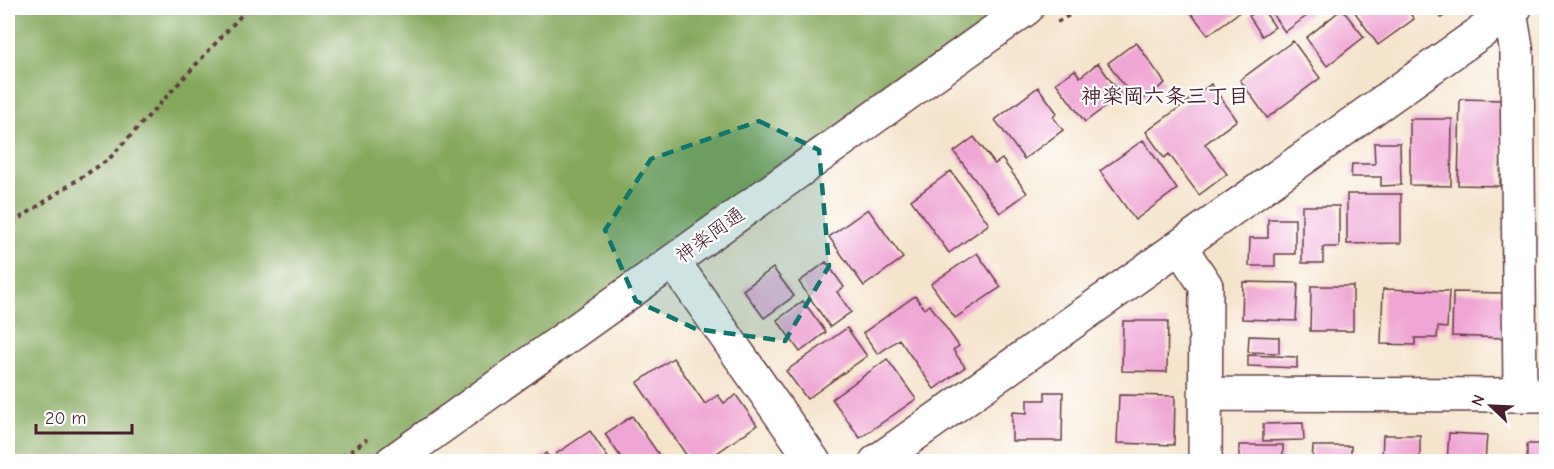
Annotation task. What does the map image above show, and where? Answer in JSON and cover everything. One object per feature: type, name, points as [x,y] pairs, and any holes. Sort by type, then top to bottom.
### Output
[{"type":"street","name":"神楽岡通","points":[[392,462],[1027,8]]},
{"type":"street","points":[[876,462],[1512,10],[1517,53],[1533,395],[1205,394]]},
{"type":"street","points":[[1180,247],[1206,286],[1205,462]]},
{"type":"street","points":[[673,261],[814,462]]},
{"type":"path","points":[[8,231],[14,222],[109,159],[248,8]]},
{"type":"highlighted area","points":[[759,121],[819,150],[829,266],[785,341],[696,329],[636,301],[605,230],[651,159]]},
{"type":"green space","points":[[8,8],[1008,8],[373,462],[8,461]]},
{"type":"building","points":[[1187,8],[1245,8],[1208,35]]},
{"type":"building","points":[[1262,8],[1275,27],[1262,36],[1249,16]]},
{"type":"building","points":[[1268,8],[1315,8],[1316,9],[1285,32]]},
{"type":"building","points":[[1359,8],[1406,8],[1414,19],[1378,45],[1354,11]]},
{"type":"building","points":[[1434,8],[1457,8],[1441,18]]},
{"type":"building","points":[[1342,9],[1364,37],[1327,66],[1306,38]]},
{"type":"building","points":[[1293,41],[1320,78],[1267,118],[1240,80]]},
{"type":"building","points":[[1136,42],[1165,83],[1137,104],[1108,63]]},
{"type":"building","points":[[1098,63],[1121,95],[1085,122],[1056,83],[1075,70],[1080,77]]},
{"type":"building","points":[[1211,84],[1237,120],[1205,144],[1227,174],[1199,195],[1169,154],[1164,158],[1146,132]]},
{"type":"building","points":[[1038,87],[1057,113],[1053,117],[1063,130],[1024,159],[995,120]]},
{"type":"building","points":[[1460,99],[1502,100],[1500,186],[1458,185]]},
{"type":"building","points":[[1410,119],[1452,119],[1451,186],[1410,185]]},
{"type":"building","points":[[974,137],[995,164],[1002,159],[1027,193],[1000,213],[954,152]]},
{"type":"building","points":[[1143,140],[1177,189],[1135,220],[1100,171]]},
{"type":"building","points":[[1374,143],[1400,143],[1401,185],[1381,186],[1381,177],[1351,177],[1352,164],[1375,164]]},
{"type":"building","points":[[951,171],[989,224],[949,253],[911,200]]},
{"type":"building","points":[[1347,194],[1401,194],[1401,243],[1347,244]]},
{"type":"building","points":[[1302,206],[1339,206],[1339,247],[1323,247],[1323,263],[1302,263]]},
{"type":"building","points":[[868,209],[903,258],[864,286],[829,237]]},
{"type":"building","points":[[1268,219],[1295,219],[1295,254],[1275,254],[1275,266],[1249,266],[1250,238],[1268,238]]},
{"type":"building","points":[[977,253],[1001,287],[955,318],[931,284]]},
{"type":"building","points":[[826,262],[844,287],[837,292],[851,312],[830,327],[799,282]]},
{"type":"building","points":[[773,268],[794,296],[764,318],[743,290]]},
{"type":"building","points":[[1243,282],[1298,283],[1296,321],[1242,319]]},
{"type":"building","points":[[1311,286],[1353,286],[1353,331],[1310,331]]},
{"type":"building","points":[[1383,289],[1449,291],[1447,328],[1438,327],[1437,338],[1415,338],[1415,345],[1381,344]]},
{"type":"building","points":[[1453,292],[1504,293],[1503,338],[1452,336]]},
{"type":"building","points":[[915,296],[924,309],[930,305],[959,346],[953,350],[965,367],[934,389],[899,339],[878,354],[863,333]]},
{"type":"building","points":[[803,301],[826,332],[800,352],[777,320]]},
{"type":"building","points":[[1123,321],[1168,321],[1167,372],[1122,371]]},
{"type":"building","points":[[847,328],[867,356],[807,399],[786,371]]},
{"type":"building","points":[[1249,336],[1279,337],[1279,353],[1248,352]]},
{"type":"building","points":[[1248,355],[1297,357],[1297,368],[1248,366]]},
{"type":"building","points":[[673,358],[705,404],[718,395],[724,403],[736,395],[757,425],[704,462],[691,462],[637,383]]},
{"type":"building","points":[[887,359],[916,399],[860,438],[832,399]]},
{"type":"building","points":[[1045,392],[1063,392],[1062,441],[1012,441],[1012,412],[1027,413],[1027,400],[1045,400]]},
{"type":"building","points":[[1119,395],[1175,396],[1174,445],[1117,443]]},
{"type":"building","points":[[632,416],[662,459],[658,462],[624,462],[605,434]]},
{"type":"building","points":[[1303,423],[1304,440],[1263,441],[1263,424]]},
{"type":"building","points":[[590,431],[611,462],[561,462],[556,454]]},
{"type":"building","points":[[1449,433],[1487,435],[1485,462],[1447,462]]},
{"type":"building","points":[[1383,435],[1420,435],[1420,462],[1382,462]]},
{"type":"building","points":[[1527,444],[1546,444],[1546,462],[1527,462]]},
{"type":"building","points":[[1239,445],[1283,445],[1283,462],[1239,462]]},
{"type":"building","points":[[1313,446],[1351,446],[1351,462],[1312,462]]},
{"type":"building","points":[[546,453],[552,462],[535,462]]},
{"type":"building","points":[[747,453],[753,462],[736,462]]},
{"type":"district","name":"神楽岡六条三丁目","points":[[1165,96]]}]
